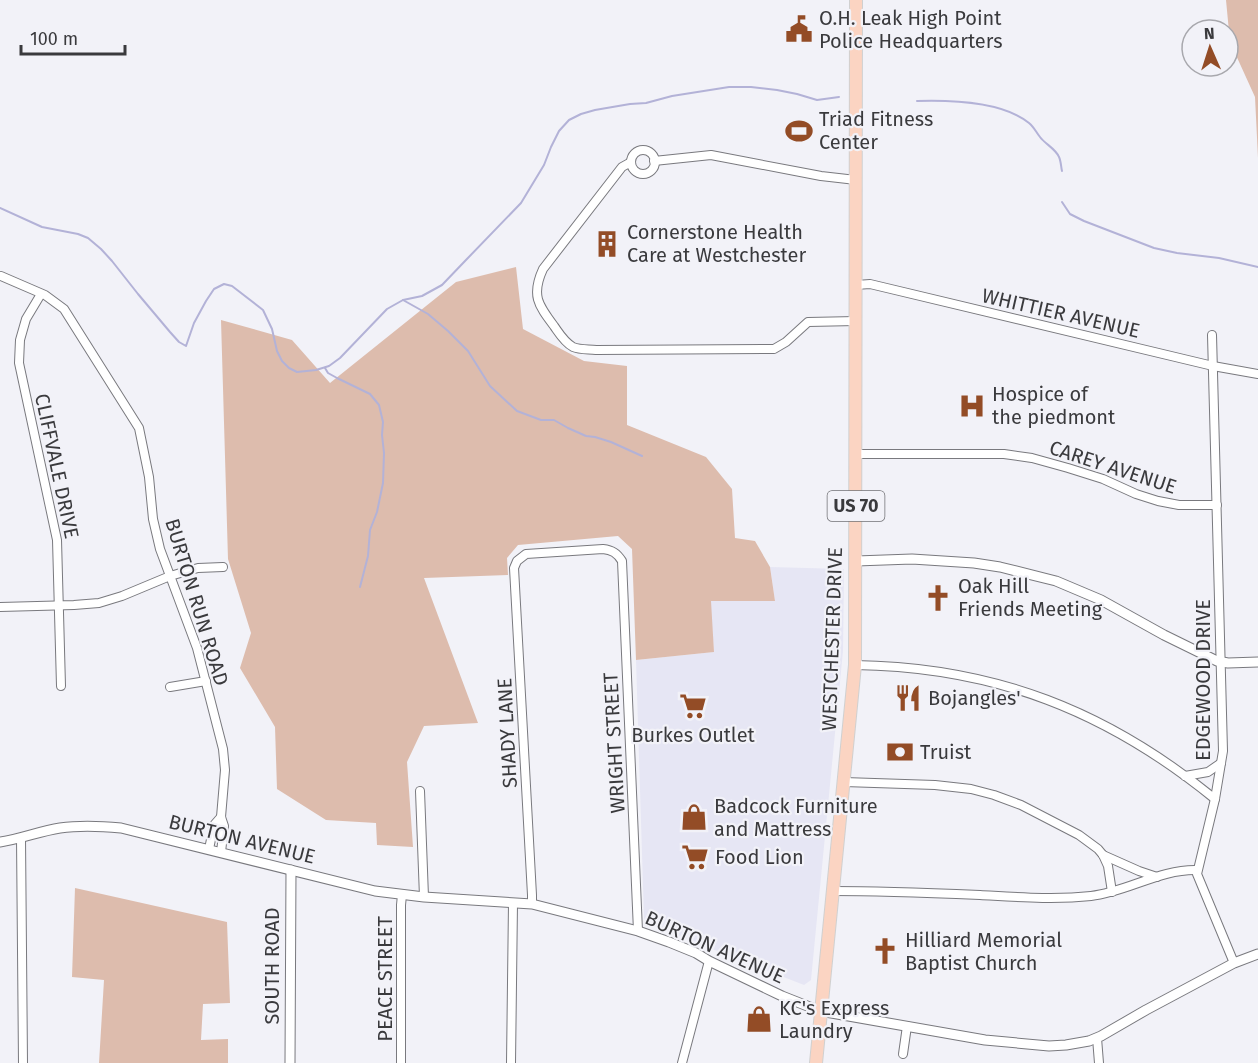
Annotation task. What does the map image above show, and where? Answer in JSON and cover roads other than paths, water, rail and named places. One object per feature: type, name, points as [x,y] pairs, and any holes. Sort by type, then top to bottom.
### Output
[{"type":"main road","name":"WESTCHESTER DRIVE","points":[[816,1063],[855,665],[856,0]]},
{"type":"street","points":[[640,151],[648,152],[651,154],[654,165],[650,171],[643,174],[636,172],[631,162],[633,155],[640,151]]},
{"type":"street","points":[[654,161],[711,155],[821,176],[856,180]]},
{"type":"street","points":[[631,162],[622,167],[609,182],[543,269],[537,281],[536,292],[539,305],[570,346],[596,350],[774,349],[781,346],[808,322],[856,321]]},
{"type":"street","name":"BURTON RUN ROAD","points":[[1,276],[45,295],[64,309],[139,428],[160,549],[197,648],[223,749],[225,770],[221,817],[224,826],[221,852]]},
{"type":"street","name":"WHITTIER AVENUE","points":[[856,285],[870,284],[1213,366],[1258,374]]},
{"type":"street","name":"CLIFFVALE DRIVE","points":[[41,294],[27,319],[20,340],[18,363],[57,540],[61,686]]},
{"type":"street","name":"EDGEWOOD DRIVE","points":[[1197,870],[1215,799],[1223,751],[1212,335]]},
{"type":"street","name":"CAREY AVENUE","points":[[856,454],[1004,454],[1032,458],[1077,471],[1158,501],[1179,505],[1217,505]]},
{"type":"street","name":"WRIGHT STREET","points":[[517,561],[526,554],[603,549],[618,554],[622,561],[638,931]]},
{"type":"street","points":[[856,561],[912,559],[974,563],[1056,581],[1101,600],[1183,645],[1220,662],[1258,662]]},
{"type":"street","name":"SHADY LANE","points":[[517,561],[514,568],[532,904]]},
{"type":"street","points":[[0,608],[99,603],[170,576],[198,568],[223,567]]},
{"type":"street","points":[[855,665],[940,672],[993,682],[1067,707],[1100,722],[1150,751],[1215,799]]},
{"type":"street","points":[[170,687],[206,681]]},
{"type":"street","points":[[1185,776],[1208,772],[1221,763]]},
{"type":"street","points":[[844,782],[935,785],[970,789],[994,795],[1021,805],[1080,835],[1103,855],[1157,877]]},
{"type":"street","points":[[420,791],[424,897]]},
{"type":"street","name":"BURTON RUN ROAD","points":[[210,849],[214,825],[221,817]]},
{"type":"street","name":"BURTON AVENUE","points":[[0,842],[57,828],[102,826],[210,849],[375,891],[424,897],[532,904],[638,931],[669,942],[782,996],[820,1011],[985,1040],[1049,1046],[1066,1046],[1097,1038],[1234,963],[1258,954]]},
{"type":"street","points":[[21,838],[23,1063]]},
{"type":"street","points":[[1103,855],[1111,875],[1112,892]]},
{"type":"street","name":"SOUTH ROAD","points":[[290,1063],[291,870]]},
{"type":"street","points":[[832,891],[1033,898],[1090,896],[1112,892],[1157,877],[1197,870],[1234,963]]},
{"type":"street","name":"PEACE STREET","points":[[401,1063],[402,895]]},
{"type":"street","points":[[511,1063],[513,903]]},
{"type":"street","points":[[682,1063],[709,961]]},
{"type":"street","points":[[903,1054],[907,1026]]},
{"type":"street","points":[[1097,1038],[1099,1063]]},
{"type":"waterway","points":[[0,208],[42,227],[88,238],[112,261],[179,342],[186,346],[194,323],[206,301],[214,289],[224,284],[232,286],[263,310],[272,329],[277,351],[289,368],[297,372],[316,370],[329,366],[340,358],[387,309],[403,300],[422,296],[442,285],[521,203],[544,165],[559,131],[569,120],[595,110],[729,87],[777,90],[817,100],[839,97]]},
{"type":"waterway","points":[[917,101],[975,103],[1005,110],[1018,116],[1031,125],[1042,140],[1055,151],[1060,159],[1062,171]]},
{"type":"waterway","points":[[1062,202],[1070,214],[1154,248],[1219,258],[1258,267]]},
{"type":"waterway","points":[[403,300],[428,314],[448,331],[468,351],[490,386],[517,411],[541,420],[554,420],[586,436],[611,442],[642,456]]},
{"type":"waterway","points":[[325,368],[328,373],[370,394],[379,405],[383,422],[383,483],[377,512],[370,530],[368,556],[360,587]]},
{"type":"place","name":"O.H. Leak High Point Police Headquarters","points":[[799,29]]},
{"type":"place","name":"Triad Fitness Center","points":[[799,131]]},
{"type":"place","name":"Cornerstone Health Care at Westchester","points":[[607,244]]},
{"type":"place","name":"Hospice of the piedmont","points":[[972,406]]},
{"type":"place","name":"Oak Hill Friends Meeting","points":[[938,598]]},
{"type":"place","name":"Bojangles'","points":[[908,698]]},
{"type":"place","name":"Burkes Outlet","points":[[693,706]]},
{"type":"place","name":"Truist","points":[[900,752]]},
{"type":"place","name":"Badcock Furniture and Mattress","points":[[694,817]]},
{"type":"place","name":"Food Lion","points":[[695,857]]},
{"type":"place","name":"Hilliard Memorial Baptist Church","points":[[885,951]]},
{"type":"place","name":"KC's Express Laundry","points":[[759,1019]]}]
